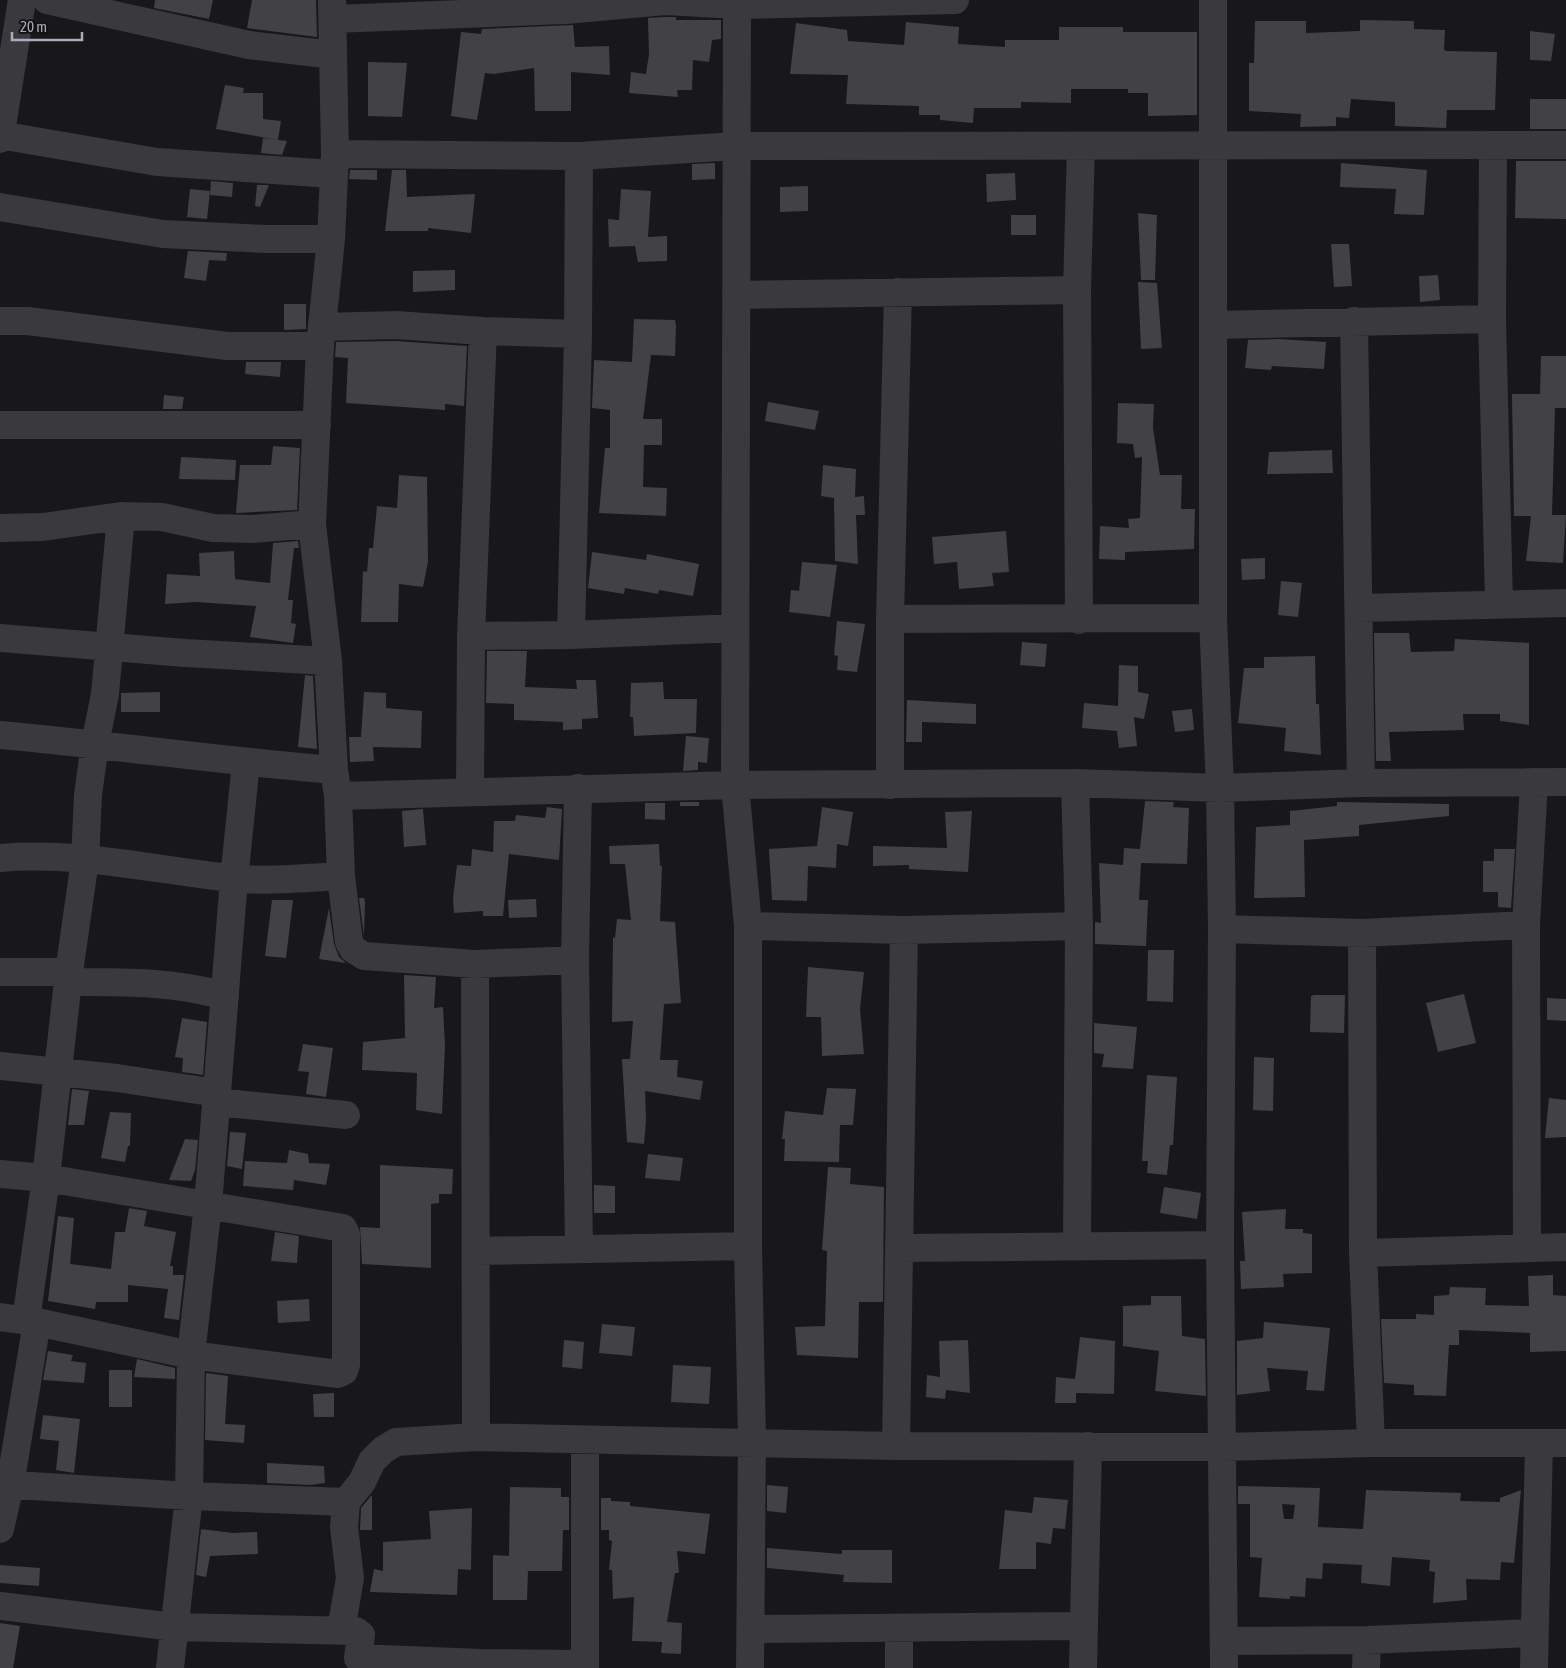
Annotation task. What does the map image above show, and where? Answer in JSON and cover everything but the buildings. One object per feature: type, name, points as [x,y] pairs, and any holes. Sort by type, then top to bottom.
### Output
[{"type":"street","points":[[47,0],[249,45],[334,55]]},
{"type":"street","points":[[575,960],[475,964],[364,956],[353,949],[349,942],[341,876],[328,661],[312,524],[321,337],[331,238],[334,55],[332,10],[665,1],[955,0]]},
{"type":"street","points":[[1213,0],[1213,618],[1220,788],[1222,930],[1220,1246],[1224,1668]]},
{"type":"street","points":[[737,2],[735,785],[748,926],[748,1246],[752,1441],[752,1629],[750,1668]]},
{"type":"street","points":[[0,139],[14,9]]},
{"type":"street","points":[[0,135],[157,162],[333,164],[579,156],[736,146],[1566,145]]},
{"type":"street","points":[[1493,145],[1492,319],[1499,603]]},
{"type":"street","points":[[1079,620],[1077,290],[1082,146]]},
{"type":"street","points":[[571,635],[578,334],[579,156]]},
{"type":"street","points":[[0,207],[163,234],[266,239],[331,238]]},
{"type":"street","points":[[736,295],[1077,290]]},
{"type":"street","points":[[890,784],[890,619],[898,292]]},
{"type":"street","points":[[1213,325],[1492,319]]},
{"type":"street","points":[[0,321],[28,321],[227,346],[321,337],[396,325],[483,331],[578,334]]},
{"type":"street","points":[[1354,321],[1360,608],[1361,782]]},
{"type":"street","points":[[470,792],[471,636],[483,331]]},
{"type":"street","points":[[0,425],[317,425]]},
{"type":"street","points":[[0,528],[43,526],[121,516],[162,516],[213,528],[253,529],[312,524]]},
{"type":"street","points":[[0,1530],[21,1320],[46,1178],[69,977],[85,860],[88,795],[95,744],[106,694],[121,516]]},
{"type":"street","points":[[1360,608],[1499,603],[1566,603]]},
{"type":"street","points":[[890,619],[1079,620],[1213,618]]},
{"type":"street","points":[[471,636],[571,635],[735,628]]},
{"type":"street","points":[[0,638],[328,661]]},
{"type":"street","points":[[0,735],[95,744],[246,763],[336,783],[470,792],[735,785],[1075,783],[1220,788],[1361,782],[1566,782]]},
{"type":"street","points":[[170,1668],[189,1496],[191,1355],[208,1205],[234,879],[246,763]]},
{"type":"street","points":[[1527,1247],[1526,925],[1534,782]]},
{"type":"street","points":[[1075,783],[1079,926],[1077,1246]]},
{"type":"street","points":[[578,788],[575,960],[579,1249]]},
{"type":"street","points":[[0,858],[25,856],[85,860],[234,879],[341,876]]},
{"type":"street","points":[[1222,930],[1362,933],[1526,925]]},
{"type":"street","points":[[748,926],[904,930],[1079,926]]},
{"type":"street","points":[[896,1446],[904,930]]},
{"type":"street","points":[[1362,933],[1363,1253],[1371,1443]]},
{"type":"street","points":[[475,964],[476,1437]]},
{"type":"street","points":[[0,972],[170,986],[205,990],[225,996]]},
{"type":"street","points":[[0,1066],[117,1078],[217,1098],[346,1114]]},
{"type":"street","points":[[0,1174],[46,1178],[343,1228],[346,1234],[346,1364],[344,1371],[338,1374],[191,1355],[21,1320]]},
{"type":"street","points":[[476,1251],[748,1246]]},
{"type":"street","points":[[899,1248],[1220,1246]]},
{"type":"street","points":[[1363,1253],[1566,1247]]},
{"type":"street","points":[[342,1630],[350,1578],[344,1527],[346,1502],[362,1482],[372,1461],[396,1442],[476,1437],[752,1441],[896,1446],[1566,1443]]},
{"type":"street","points":[[0,1606],[174,1627],[356,1631],[361,1635],[358,1663],[585,1666],[585,1440]]},
{"type":"street","points":[[1534,1668],[1533,1633],[1539,1443]]},
{"type":"street","points":[[1083,1668],[1082,1626],[1088,1446]]},
{"type":"street","points":[[5,1485],[189,1496],[346,1502]]},
{"type":"street","points":[[752,1629],[1082,1626]]},
{"type":"street","points":[[899,1629],[899,1668]]},
{"type":"street","points":[[1225,1641],[1367,1640],[1533,1633]]},
{"type":"street","points":[[1366,1668],[1367,1640]]}]
